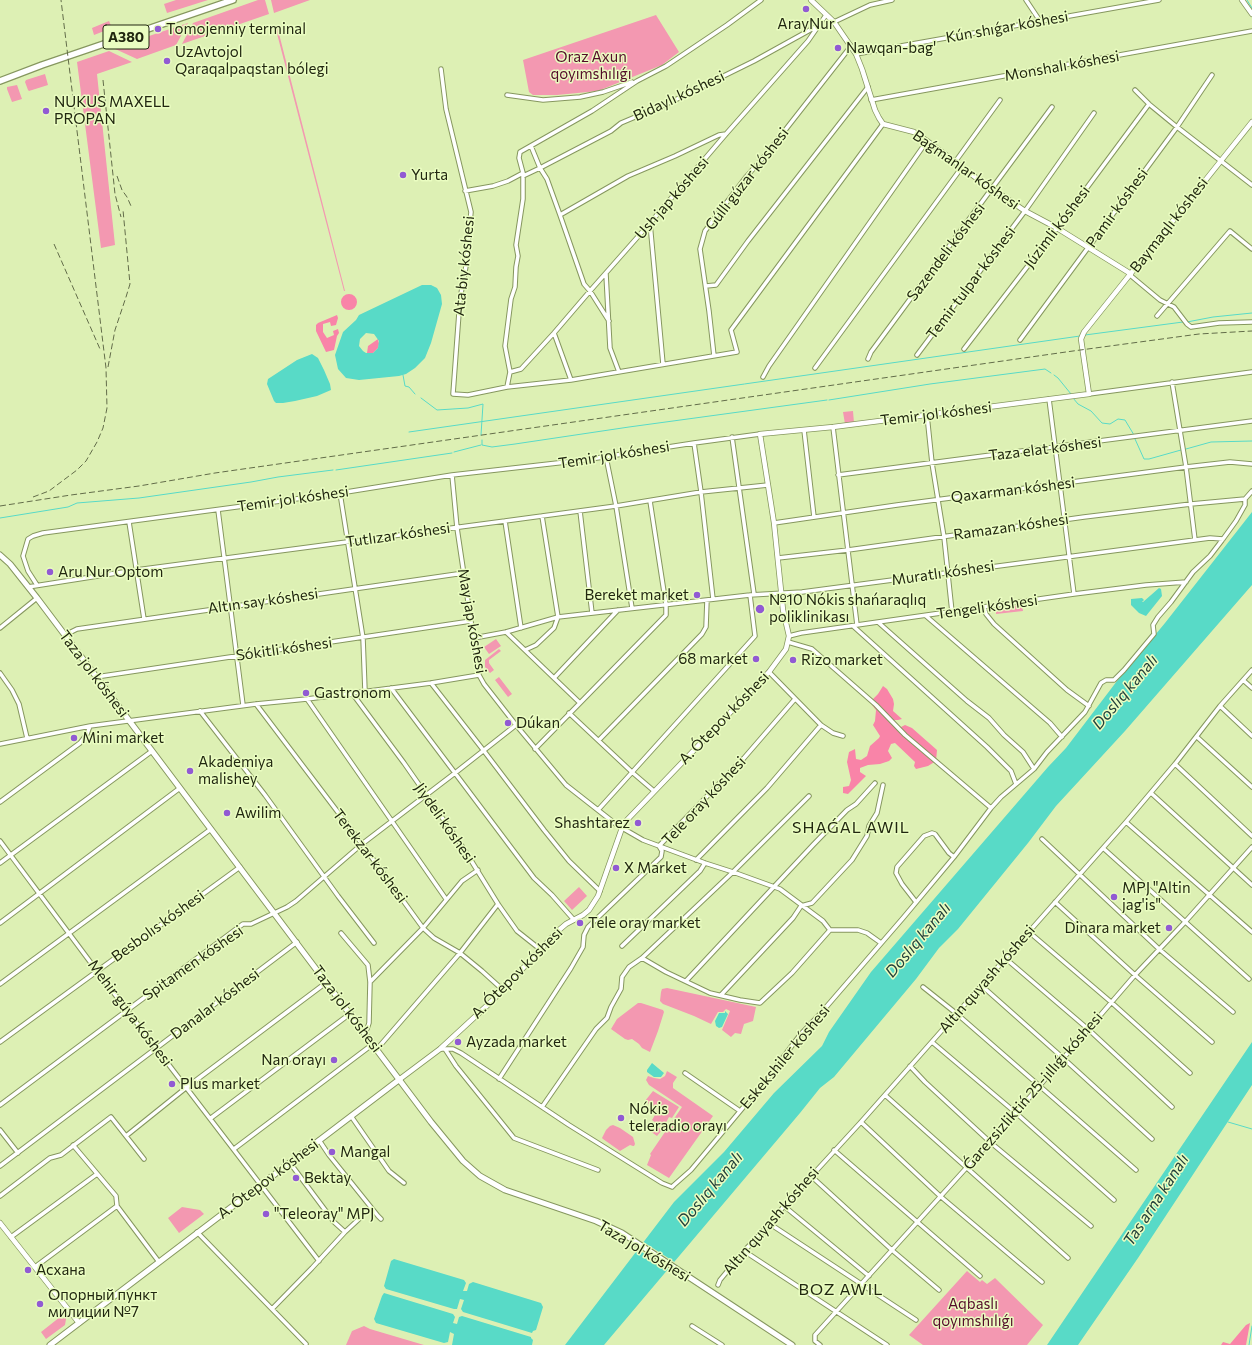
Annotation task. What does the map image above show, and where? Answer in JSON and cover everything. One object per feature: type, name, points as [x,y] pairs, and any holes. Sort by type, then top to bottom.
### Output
[{"type":"highway","name":"A380","points":[[0,80],[233,0]]},
{"type":"main road","name":"Taza jol kóshesi","points":[[0,555],[10,564],[37,598],[456,1153],[480,1176],[505,1190],[596,1220],[622,1233],[792,1345]]},
{"type":"main road","name":"A. Ótepov kóshesi","points":[[50,1345],[400,1079]]},
{"type":"street","points":[[761,0],[732,22],[666,66],[637,81],[592,111],[520,152],[519,158],[523,175],[523,199],[516,245],[518,256],[516,267],[516,287],[511,299],[505,346],[510,372],[507,387],[571,380],[737,352],[731,330],[884,124],[878,118],[856,54],[834,22],[811,0]]},
{"type":"street","points":[[869,0],[870,5]]},
{"type":"street","points":[[834,22],[870,5],[892,0]]},
{"type":"street","points":[[1026,0],[1040,21]]},
{"type":"street","name":"Kún shıǵar kóshesi","points":[[856,54],[1159,0]]},
{"type":"street","points":[[1242,0],[1252,14]]},
{"type":"street","name":"Ush jap kóshesi","points":[[510,372],[521,369],[554,333],[808,41],[826,14]]},
{"type":"street","name":"Bidaylı kóshesi","points":[[465,191],[493,186],[540,168],[610,131],[621,123],[673,101],[754,61],[820,25]]},
{"type":"street","name":"Monshalı kóshesi","points":[[871,100],[1252,32]]},
{"type":"street","name":"Gúlli gúzar kóshesi","points":[[714,356],[700,249],[705,230],[851,46]]},
{"type":"street","name":"Ata biy kóshesi","points":[[441,69],[446,109],[470,212],[466,266],[460,299],[453,394],[468,395],[507,387]]},
{"type":"street","name":"Pamir kóshesi","points":[[1020,340],[1177,127],[1212,75]]},
{"type":"street","points":[[507,95],[543,100],[580,97],[603,92],[637,81]]},
{"type":"street","points":[[706,286],[716,285],[748,241],[868,87]]},
{"type":"street","points":[[1135,90],[1149,104],[1177,127],[1252,185]]},
{"type":"street","points":[[955,162],[1000,100]]},
{"type":"street","name":"Júzimli kóshesi","points":[[964,349],[1057,228],[1149,104]]},
{"type":"street","name":"Sazendeli kóshesi","points":[[868,359],[871,352],[993,189],[1052,107]]},
{"type":"street","name":"Temir tulpar kóshesi","points":[[917,355],[1025,211],[1094,113]]},
{"type":"street","name":"Baǵmanlar kóshesi","points":[[884,124],[908,130],[927,141],[1025,211],[1057,228],[1130,275],[1160,300],[1174,307],[1191,327],[1219,323],[1252,322]]},
{"type":"street","name":"Baymaqlı kóshesi","points":[[1089,394],[1081,339],[1086,329],[1220,161],[1251,125]]},
{"type":"street","points":[[560,214],[628,176],[719,135],[726,134]]},
{"type":"street","points":[[763,377],[769,366],[927,141]]},
{"type":"street","points":[[532,146],[540,168],[547,179],[584,284],[609,321]]},
{"type":"street","points":[[815,368],[962,167]]},
{"type":"street","points":[[650,223],[663,364]]},
{"type":"street","points":[[1157,316],[1230,231],[1252,249]]},
{"type":"street","points":[[606,274],[610,348],[619,372]]},
{"type":"street","points":[[554,333],[571,380]]},
{"type":"street","name":"Temir jol kóshesi","points":[[37,585],[28,572],[23,556],[28,539],[33,536],[340,493],[452,475],[606,457],[694,442],[833,427],[1252,372]]},
{"type":"street","points":[[1172,382],[1186,467],[1195,540]]},
{"type":"street","points":[[1049,399],[1066,520],[1074,594]]},
{"type":"street","points":[[927,415],[932,464],[944,537],[952,612]]},
{"type":"street","name":"Taza elat kóshesi","points":[[838,475],[932,464],[1252,421]]},
{"type":"street","points":[[833,427],[852,586],[855,626],[987,747],[1011,771],[1016,784]]},
{"type":"street","points":[[804,430],[814,516]]},
{"type":"street","points":[[760,434],[774,522],[781,593],[789,639],[812,649],[876,705],[906,735],[991,808]]},
{"type":"street","points":[[598,810],[755,636],[752,594],[732,437]]},
{"type":"street","points":[[694,442],[713,599]]},
{"type":"street","points":[[606,457],[616,506],[632,608]]},
{"type":"street","name":"Qaxarman kóshesi","points":[[774,522],[1186,467],[1230,462],[1252,464]]},
{"type":"street","name":"May jap kóshesi","points":[[452,475],[457,528],[479,675],[484,684],[535,749],[566,785],[622,828],[643,840],[780,889],[823,921],[830,930]]},
{"type":"street","name":"Tutlızar kóshesi","points":[[28,587],[223,558],[616,506],[701,492],[768,485]]},
{"type":"street","points":[[1245,499],[1252,491]]},
{"type":"street","points":[[340,493],[363,638],[366,691]]},
{"type":"street","name":"Ramazan kóshesi","points":[[778,558],[1191,504],[1245,499]]},
{"type":"street","name":"Eskekshiler kóshesi","points":[[542,1107],[662,1183],[672,1187],[691,1170],[800,1035],[822,1013],[954,857],[991,808],[1034,769],[1047,752],[1086,712],[1101,683],[1106,680],[1114,680],[1154,634],[1153,625],[1158,617],[1193,572],[1210,556],[1223,539],[1245,505],[1245,499]]},
{"type":"street","points":[[535,749],[666,615],[666,604],[650,501]]},
{"type":"street","points":[[218,510],[243,705]]},
{"type":"street","points":[[580,511],[592,613]]},
{"type":"street","points":[[525,650],[536,645],[554,628],[558,617],[542,516]]},
{"type":"street","points":[[505,521],[521,628]]},
{"type":"street","points":[[129,522],[144,619]]},
{"type":"street","name":"Muratlı kóshesi","points":[[474,638],[506,632],[558,617],[752,594],[802,592],[1210,538],[1223,539]]},
{"type":"street","name":"Altın say kóshesi","points":[[64,635],[77,629],[464,573]]},
{"type":"street","name":"Tengeli kóshesi","points":[[789,639],[801,633],[1074,594],[1146,585],[1186,582]]},
{"type":"street","points":[[0,628],[37,598]]},
{"type":"street","points":[[599,740],[702,634],[706,627],[707,600]]},
{"type":"street","points":[[984,608],[986,614],[994,624],[1068,690],[1089,706]]},
{"type":"street","points":[[554,678],[618,610]]},
{"type":"street","points":[[926,616],[1050,723],[1062,737]]},
{"type":"street","name":"Sókitli kóshesi","points":[[96,677],[471,621]]},
{"type":"street","points":[[879,623],[967,701],[989,718],[1004,736],[1023,752],[1034,769]]},
{"type":"street","points":[[506,632],[580,703]]},
{"type":"street","name":"A. Ótepov kóshesi","points":[[400,1079],[442,1049],[503,990],[559,930],[589,910],[594,904],[600,891],[622,828],[626,821],[769,672],[786,650],[789,639]]},
{"type":"street","name":"Altın quyash kóshesi","points":[[718,1285],[720,1280],[744,1251],[861,1122],[1126,822],[1175,764],[1220,706],[1252,670]]},
{"type":"street","points":[[769,672],[821,724],[833,733],[843,736]]},
{"type":"street","points":[[0,673],[12,690],[19,704],[27,738]]},
{"type":"street","points":[[1,744],[90,726],[243,705],[307,699],[431,683],[479,675]]},
{"type":"street","points":[[1243,680],[1252,688]]},
{"type":"street","points":[[431,683],[569,861],[600,891]]},
{"type":"street","points":[[391,688],[534,878],[552,895],[574,920]]},
{"type":"street","name":"Jiydeli kóshesi","points":[[352,693],[464,849],[498,904],[517,931],[541,950]]},
{"type":"street","points":[[307,699],[446,899]]},
{"type":"street","name":"Tele oray kóshesi","points":[[499,1079],[571,968],[582,947],[584,935],[588,927],[661,857],[662,851],[659,846],[744,758],[795,699]]},
{"type":"street","name":"Terekzar kóshesi","points":[[256,704],[362,844],[423,928],[434,938],[460,953],[503,990]]},
{"type":"street","points":[[1220,706],[1252,736]]},
{"type":"street","points":[[200,711],[265,795],[374,943]]},
{"type":"street","points":[[569,713],[654,791]]},
{"type":"street","points":[[696,860],[768,788],[821,724]]},
{"type":"street","name":"Spitamen kóshesi","points":[[0,1105],[243,924],[251,924],[296,901],[362,844],[516,725]]},
{"type":"street","points":[[0,802],[80,743],[87,734],[90,726]]},
{"type":"street","points":[[1196,737],[1252,787]]},
{"type":"street","points":[[0,863],[152,751]]},
{"type":"street","points":[[1175,764],[1252,836]]},
{"type":"street","points":[[686,981],[773,887],[847,810],[856,804],[874,783]]},
{"type":"street","points":[[721,995],[793,918],[801,906],[812,903],[852,860],[863,844],[867,836],[869,826],[877,813],[883,785]]},
{"type":"street","points":[[0,923],[180,788]]},
{"type":"street","points":[[1151,793],[1252,885]]},
{"type":"street","points":[[442,1049],[453,1049],[460,1053],[542,1107],[596,1029],[607,1018],[611,1007],[622,990],[622,977],[629,967],[642,958],[733,872],[809,796]]},
{"type":"street","points":[[1126,822],[1252,932]]},
{"type":"street","points":[[0,984],[211,829]]},
{"type":"street","points":[[916,902],[902,884],[896,873],[897,867],[924,836],[932,833],[935,834],[949,853],[954,857]]},
{"type":"street","points":[[1042,839],[1159,950],[1233,1012]]},
{"type":"street","name":"Mehir gúyа kóshesi","points":[[0,841],[97,971],[319,1261]]},
{"type":"street","name":"Ǵarezsizliktiń 25-jıllıǵı kóshesi","points":[[820,1345],[815,1340],[815,1335],[862,1285],[940,1196],[1016,1113],[1135,975],[1210,895],[1252,847]]},
{"type":"street","points":[[1103,848],[1249,979]]},
{"type":"street","points":[[622,946],[700,871],[705,863]]},
{"type":"street","name":"Besbolıs kóshesi","points":[[0,1042],[240,867]]},
{"type":"street","points":[[370,982],[423,928],[462,881],[478,870]]},
{"type":"street","points":[[1055,902],[1135,975],[1212,1042]]},
{"type":"street","points":[[377,1049],[460,953],[498,904]]},
{"type":"street","points":[[642,958],[710,993],[760,1003],[792,973],[830,930],[858,930],[867,933],[881,943]]},
{"type":"street","points":[[1029,932],[1112,1002],[1190,1073]]},
{"type":"street","points":[[341,933],[368,965],[370,982],[369,1025],[364,1031]]},
{"type":"street","name":"Danalar kóshesi","points":[[0,1166],[297,942]]},
{"type":"street","points":[[1005,958],[1088,1029],[1172,1107]]},
{"type":"street","points":[[126,1136],[187,1087],[327,982]]},
{"type":"street","points":[[982,986],[1064,1058],[1152,1139]]},
{"type":"street","points":[[923,987],[957,1014],[1136,1170]]},
{"type":"street","points":[[211,1118],[350,1013]]},
{"type":"street","points":[[932,1042],[1016,1113],[1114,1200]]},
{"type":"street","points":[[234,1149],[373,1044]]},
{"type":"street","points":[[442,1049],[514,1138],[598,1170]]},
{"type":"street","points":[[910,1066],[925,1082],[990,1142],[1091,1226]]},
{"type":"street","points":[[685,1073],[740,1111]]},
{"type":"street","points":[[885,1095],[1068,1258]]},
{"type":"street","points":[[351,1116],[389,1171],[404,1183]]},
{"type":"street","points":[[0,1196],[50,1158],[61,1154],[111,1117],[144,1160]]},
{"type":"street","points":[[861,1122],[940,1196],[1042,1282]]},
{"type":"street","points":[[0,1130],[18,1153]]},
{"type":"street","points":[[319,1140],[329,1155],[381,1219]]},
{"type":"street","points":[[73,1145],[116,1196],[117,1206],[159,1262]]},
{"type":"street","points":[[834,1150],[980,1276]]},
{"type":"street","points":[[290,1163],[334,1222],[345,1232]]},
{"type":"street","points":[[11,1237],[97,1174]]},
{"type":"street","points":[[811,1176],[892,1251],[939,1290]]},
{"type":"street","points":[[35,1267],[117,1206]]},
{"type":"street","points":[[784,1206],[869,1276]]},
{"type":"street","points":[[272,1309],[359,1219]]},
{"type":"street","points":[[0,1223],[79,1323]]},
{"type":"street","points":[[770,1224],[916,1320]]},
{"type":"street","points":[[198,1232],[306,1344]]},
{"type":"street","points":[[744,1251],[887,1345]]},
{"type":"street","points":[[692,1326],[722,1345]]},
{"type":"green space","points":[[176,0],[208,0],[167,13],[164,4]]},
{"type":"green space","points":[[258,0],[265,0],[269,14],[182,44],[193,23]]},
{"type":"green space","points":[[271,0],[310,0],[274,13]]},
{"type":"green space","name":"Oraz Axun qoyımshılıǵı","points":[[656,15],[679,52],[662,65],[598,91],[557,95],[533,95],[529,92],[523,60]]},
{"type":"green space","points":[[109,21],[112,28],[94,35],[92,28]]},
{"type":"green space","points":[[188,23],[176,45],[137,59],[113,48]]},
{"type":"green space","points":[[275,26],[277,26],[345,291],[344,291]]},
{"type":"green space","points":[[109,51],[132,62],[97,74],[115,245],[101,248],[77,62]]},
{"type":"green space","points":[[45,74],[48,85],[29,91],[28,90],[25,82],[26,80]]},
{"type":"green space","points":[[17,85],[22,99],[12,102],[7,87]]},
{"type":"green space","points":[[853,411],[854,423],[845,424],[843,412]]},
{"type":"green space","points":[[1022,605],[1023,611],[996,614],[996,608]]},
{"type":"green space","points":[[496,639],[501,646],[489,654],[484,647]]},
{"type":"green space","points":[[499,649],[501,651],[489,660],[489,663],[494,670],[490,673],[485,667],[485,660]]},
{"type":"green space","points":[[499,677],[512,694],[508,697],[495,680]]},
{"type":"green space","points":[[579,887],[587,896],[572,910],[564,901]]},
{"type":"green space","points":[[667,988],[756,1007],[753,1021],[744,1024],[741,1034],[735,1033],[731,1037],[722,1030],[730,1011],[726,1009],[723,1012],[718,1012],[711,1024],[663,1004],[660,1001],[661,992],[662,989]]},
{"type":"green space","points":[[638,1003],[663,1010],[664,1012],[650,1052],[642,1048],[632,1039],[625,1039],[611,1029],[617,1019]]},
{"type":"green space","points":[[667,1071],[677,1077],[673,1083],[673,1088],[713,1116],[669,1178],[647,1165],[651,1155],[650,1154],[682,1107],[649,1085],[646,1080],[648,1076],[660,1079],[665,1076]]},
{"type":"green space","points":[[653,1091],[679,1107],[672,1118],[669,1117],[663,1128],[652,1120],[658,1110],[645,1101]]},
{"type":"green space","points":[[651,1122],[662,1130],[657,1136],[647,1129]]},
{"type":"green space","points":[[613,1125],[633,1137],[635,1144],[634,1146],[630,1145],[620,1151],[602,1138],[606,1130]]},
{"type":"green space","points":[[182,1207],[200,1210],[204,1214],[179,1233],[168,1218]]},
{"type":"green space","name":"Aqbaslı qoyımshılıǵı","points":[[967,1271],[980,1282],[982,1280],[987,1284],[995,1278],[1043,1325],[1027,1345],[923,1345],[909,1335]]},
{"type":"green space","points":[[60,1317],[62,1319],[66,1317],[65,1325],[46,1339],[41,1332]]},
{"type":"green space","points":[[364,1326],[424,1345],[346,1345],[352,1331]]},
{"type":"shaded area","points":[[349,294],[356,299],[357,302],[352,309],[349,310],[342,305],[341,302],[346,295]]},
{"type":"shaded area","points":[[337,315],[338,318],[336,325],[331,326],[330,322],[323,324],[323,332],[327,338],[334,335],[333,331],[338,329],[339,333],[334,350],[326,352],[316,331],[316,325]]},
{"type":"shaded area","points":[[378,339],[378,348],[373,353],[367,353],[368,346]]},
{"type":"shaded area","points":[[883,686],[887,689],[893,699],[893,711],[902,719],[894,720],[895,726],[901,727],[905,725],[912,728],[937,750],[936,761],[928,766],[916,769],[914,766],[915,762],[895,743],[891,744],[888,751],[892,758],[889,761],[880,764],[868,765],[860,768],[860,772],[866,776],[848,794],[843,793],[843,787],[849,786],[851,780],[847,762],[849,752],[855,749],[856,759],[861,760],[867,756],[870,746],[880,736],[873,725],[876,710],[871,701]]},
{"type":"shaded area","points":[[1250,1323],[1246,1345],[1221,1345],[1223,1342],[1230,1344],[1246,1325]]},
{"type":"water","points":[[422,285],[431,285],[437,288],[441,295],[442,304],[431,343],[425,358],[415,368],[406,374],[399,376],[359,380],[346,378],[338,369],[335,355],[343,332],[356,320],[359,315]],"holes":[[[366,333],[374,334],[379,341],[378,348],[373,353],[366,353],[359,346],[360,339]]]},
{"type":"water","points":[[312,354],[318,358],[330,384],[331,390],[317,396],[295,401],[276,403],[267,384],[268,379],[297,360]]},
{"type":"water","name":"Doslıq kanalı","points":[[1252,512],[1252,585],[1125,731],[1056,806],[958,929],[939,948],[916,979],[834,1077],[820,1088],[604,1345],[565,1345],[674,1202],[724,1152],[774,1093],[822,1046],[829,1032],[871,972],[1066,748],[1117,681],[1165,623]]},
{"type":"water","points":[[1159,588],[1161,589],[1162,596],[1146,616],[1139,613],[1131,605],[1131,599],[1142,598],[1144,600],[1143,602]]},
{"type":"water","points":[[725,1011],[728,1014],[722,1027],[719,1028],[716,1026],[715,1021],[719,1013],[725,1013]]},
{"type":"water","name":"Tas arna kanalı","points":[[1252,1042],[1252,1085],[1138,1258],[1078,1345],[1047,1345]]},
{"type":"water","points":[[652,1063],[664,1073],[661,1077],[654,1077],[647,1072]]},
{"type":"water","points":[[394,1259],[464,1280],[466,1283],[463,1291],[467,1291],[469,1284],[473,1282],[541,1303],[543,1307],[536,1330],[532,1333],[463,1312],[461,1309],[464,1300],[460,1299],[457,1309],[454,1309],[386,1289],[384,1286],[391,1261]]},
{"type":"water","points":[[384,1293],[453,1314],[455,1317],[453,1323],[457,1324],[459,1317],[462,1316],[531,1337],[533,1340],[532,1345],[452,1345],[454,1334],[450,1332],[448,1342],[444,1343],[376,1323],[374,1319]]},
{"type":"pier","points":[[642,1241],[676,1263],[670,1270],[637,1249]]},
{"type":"waterway","points":[[1247,0],[1252,8]]},
{"type":"waterway","points":[[1187,322],[1213,317],[1252,313]]},
{"type":"waterway","points":[[1085,335],[1183,322]]},
{"type":"waterway","points":[[409,432],[1080,336]]},
{"type":"waterway","points":[[829,400],[930,384],[1045,369],[1051,373]]},
{"type":"waterway","points":[[403,375],[405,386],[409,387],[415,394]]},
{"type":"waterway","points":[[1054,375],[1071,394]]},
{"type":"waterway","points":[[421,398],[437,410],[468,408],[483,404],[481,435]]},
{"type":"waterway","points":[[1073,398],[1078,404],[1091,411],[1102,423],[1110,424],[1118,419],[1125,420],[1134,435]]},
{"type":"waterway","points":[[482,440],[482,445],[492,447],[827,400]]},
{"type":"waterway","points":[[1135,439],[1144,459],[1181,450]]},
{"type":"waterway","points":[[1186,449],[1211,442],[1252,441]]},
{"type":"waterway","points":[[454,452],[481,445]]},
{"type":"waterway","points":[[336,470],[452,453]]},
{"type":"waterway","points":[[0,518],[68,507],[77,503],[139,498],[333,470]]},
{"type":"waterway","points":[[1228,1122],[1252,1129]]},
{"type":"waterway","points":[[1249,1345],[1252,1326]]},
{"type":"railway","points":[[33,497],[49,491],[77,470],[86,461],[103,428],[107,408],[106,368],[61,0]]},
{"type":"railway","points":[[103,80],[115,194],[121,217]]},
{"type":"railway","points":[[117,176],[122,190],[131,206]]},
{"type":"railway","points":[[108,367],[115,330],[130,284],[123,210]]},
{"type":"railway","points":[[54,244],[100,349]]},
{"type":"railway","points":[[0,506],[139,486],[215,473],[1073,351],[1199,334],[1252,331]]},
{"type":"place","name":"ArayNur","points":[[806,9]]},
{"type":"place","name":"Tomojenniy terminal","points":[[158,29]]},
{"type":"place","name":"Nawqan-bag'","points":[[838,48]]},
{"type":"place","name":"UzAvtojol Qaraqalpaqstan bólegi","points":[[167,61]]},
{"type":"place","name":"NUKUS MAXELL PROPAN","points":[[46,111]]},
{"type":"place","name":"Yurta","points":[[403,175]]},
{"type":"place","name":"Aru Nur Optom","points":[[50,572]]},
{"type":"place","name":"Bereket market","points":[[697,595]]},
{"type":"place","name":"№10 Nókis shańaraqlıq poliklinikası","points":[[760,609]]},
{"type":"place","name":"68 market","points":[[756,659]]},
{"type":"place","name":"Rizo market","points":[[793,660]]},
{"type":"place","name":"Gastronom","points":[[306,693]]},
{"type":"place","name":"Dúkan","points":[[508,723]]},
{"type":"place","name":"Mini market","points":[[74,738]]},
{"type":"place","name":"Akademiya malishey","points":[[190,771]]},
{"type":"place","name":"Awilim","points":[[227,813]]},
{"type":"place","name":"Shashtarez","points":[[638,823]]},
{"type":"place","name":"X Market","points":[[616,868]]},
{"type":"place","name":"MPJ \"Altin jag'is\"","points":[[1114,897]]},
{"type":"place","name":"Tele oray market","points":[[580,923]]},
{"type":"place","name":"Dinara market","points":[[1169,928]]},
{"type":"place","name":"Ayzada market","points":[[458,1042]]},
{"type":"place","name":"Nan orayı","points":[[334,1060]]},
{"type":"place","name":"Plus market","points":[[172,1084]]},
{"type":"place","name":"Nókis teleradio orayı","points":[[621,1118]]},
{"type":"place","name":"Mangal","points":[[332,1152]]},
{"type":"place","name":"Bektay","points":[[296,1178]]},
{"type":"place","name":"\"Teleoray\" MPJ","points":[[266,1214]]},
{"type":"place","name":"Асхана","points":[[28,1270]]},
{"type":"place","name":"Опорный пункт милиции №7","points":[[40,1304]]},
{"type":"district","name":"SHAǴAL AWIL","points":[[851,828]]},
{"type":"district","name":"BOZ AWIL","points":[[841,1290]]}]
